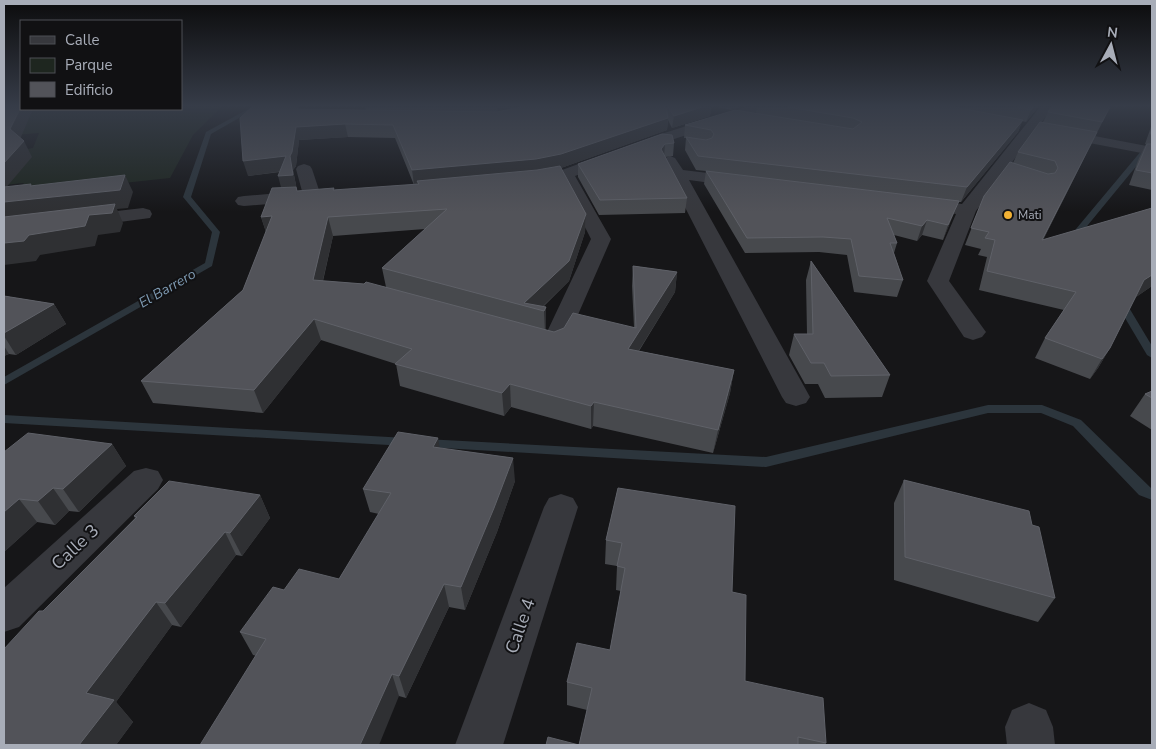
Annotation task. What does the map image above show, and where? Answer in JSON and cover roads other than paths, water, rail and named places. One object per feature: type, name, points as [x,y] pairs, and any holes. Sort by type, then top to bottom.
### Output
[{"type":"street","points":[[509,182],[537,180],[566,174],[652,142]]},
{"type":"street","points":[[661,142],[676,174],[732,274],[796,397]]},
{"type":"street","points":[[675,142],[686,144]]},
{"type":"street","points":[[973,332],[938,281],[967,210],[1020,142]]},
{"type":"street","points":[[1107,142],[1152,150]]},
{"type":"street","points":[[304,169],[312,196]]},
{"type":"street","points":[[1000,169],[1017,174]]},
{"type":"street","points":[[516,334],[554,344],[601,239],[566,174]]},
{"type":"street","points":[[676,174],[754,183]]},
{"type":"street","points":[[244,200],[330,195]]},
{"type":"street","points":[[899,202],[967,210]]},
{"type":"street","points":[[61,223],[143,214]]},
{"type":"street","name":"Calle 3","points":[[4,614],[146,480]]},
{"type":"street","name":"Calle 4","points":[[479,745],[561,507]]},
{"type":"waterway","name":"El Barrero","points":[[4,382],[67,344],[209,264],[216,232],[187,197],[205,142]]},
{"type":"waterway","points":[[1085,242],[1079,231],[1149,145],[1152,145]]},
{"type":"waterway","points":[[1120,301],[1152,355]]},
{"type":"waterway","points":[[425,443],[766,462],[988,409],[1042,409],[1077,423],[1144,491],[1152,495]]},
{"type":"waterway","points":[[4,419],[406,442]]},
{"type":"place","name":"Mati","points":[[1008,215]]}]
